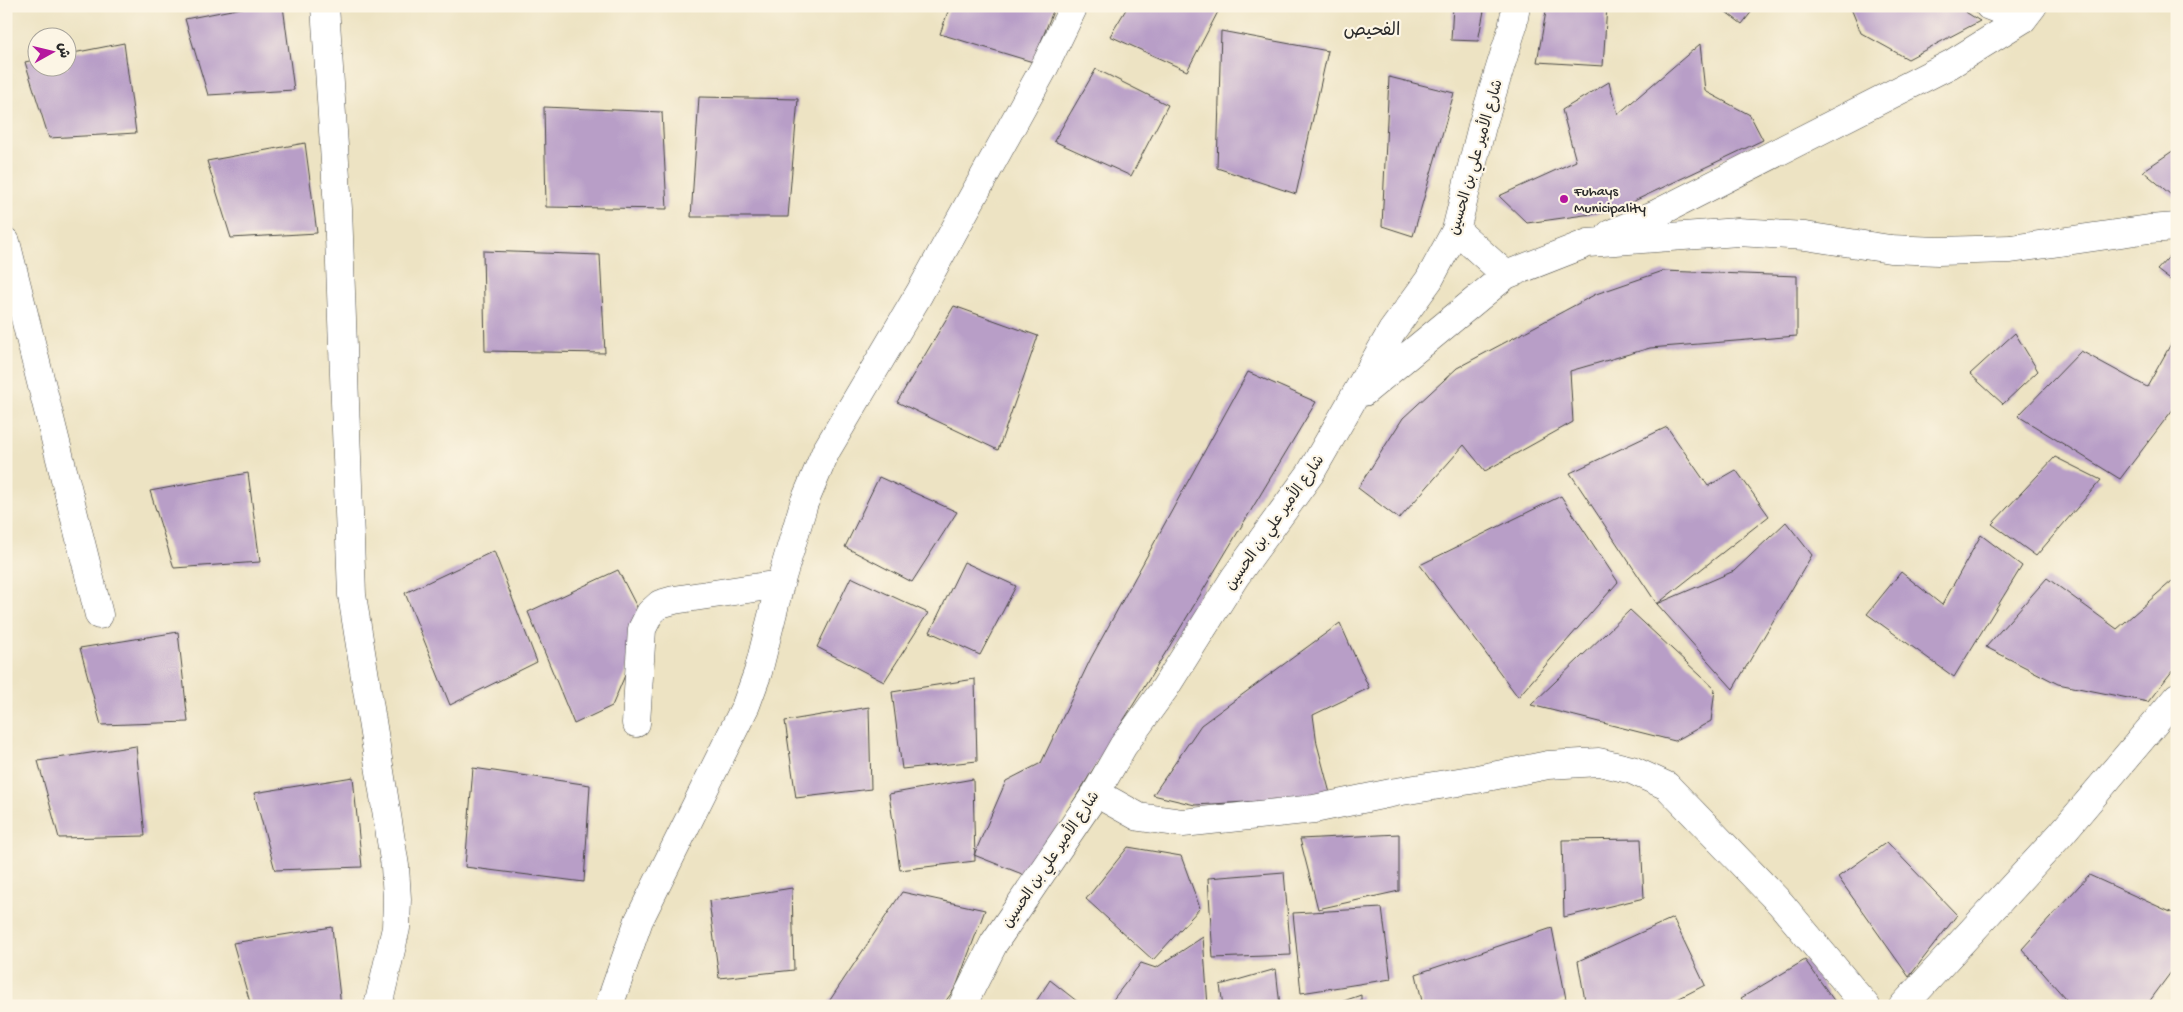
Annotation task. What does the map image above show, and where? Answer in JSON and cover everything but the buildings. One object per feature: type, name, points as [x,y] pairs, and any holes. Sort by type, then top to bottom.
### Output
[{"type":"street","points":[[325,6],[338,209],[352,595],[395,866],[397,899],[396,928],[378,1006]]},
{"type":"street","points":[[609,1006],[639,920],[746,705],[758,672],[780,584],[804,504],[826,451],[919,294],[1044,68],[1074,6]]},
{"type":"street","name":"شارع الأمير علي بن الحسين","points":[[962,1006],[994,943],[1096,793],[1123,746],[1165,688],[1235,577],[1310,474],[1392,331],[1429,280],[1456,230],[1482,126],[1512,30],[1516,6]]},
{"type":"street","points":[[1989,6],[2028,12]]},
{"type":"street","points":[[1350,404],[1506,275],[1588,244],[1658,213],[1951,64],[2028,12]]},
{"type":"street","points":[[1588,244],[1738,232],[1805,236],[1890,249],[1938,251],[2011,248],[2149,229],[2177,227]]},
{"type":"street","points":[[1456,230],[1506,275]]},
{"type":"street","points":[[6,242],[99,614]]},
{"type":"street","points":[[636,723],[642,629],[655,608],[660,604],[674,600],[780,584]]},
{"type":"street","points":[[1903,1006],[2061,834],[2177,698]]},
{"type":"street","points":[[1096,793],[1139,817],[1183,823],[1314,809],[1396,792],[1548,765],[1599,762],[1632,770],[1666,786],[1781,904],[1866,1006]]},
{"type":"place","name":"Fuhays Municipality","points":[[1564,199]]},
{"type":"district","name":"الفحيص","points":[[1372,29]]}]
